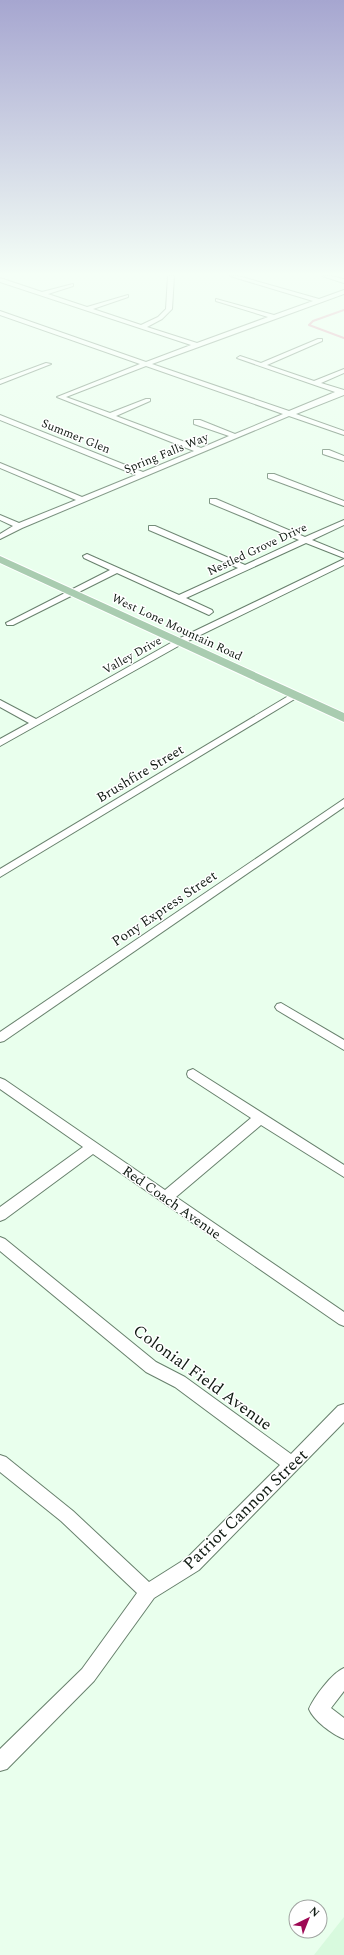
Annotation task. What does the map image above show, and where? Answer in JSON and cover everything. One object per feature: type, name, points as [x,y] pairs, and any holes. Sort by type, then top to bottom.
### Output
[{"type":"main road","name":"West Lone Mountain Road","points":[[0,559],[344,718]]},
{"type":"street","points":[[0,382],[39,367]]},
{"type":"street","points":[[138,367],[60,397],[202,451]]},
{"type":"street","points":[[155,367],[344,433]]},
{"type":"street","points":[[268,367],[343,392]]},
{"type":"street","points":[[315,383],[344,371]]},
{"type":"street","name":"Spring Falls Way","points":[[0,537],[19,526],[202,451],[288,413],[343,392]]},
{"type":"street","points":[[110,416],[148,400]]},
{"type":"street","name":"Summer Glen","points":[[0,417],[144,475]]},
{"type":"street","points":[[197,422],[237,436]]},
{"type":"street","points":[[326,452],[344,459]]},
{"type":"street","points":[[0,465],[83,500]]},
{"type":"street","points":[[271,476],[344,504]]},
{"type":"street","points":[[213,501],[344,556]]},
{"type":"street","points":[[0,517],[19,526]]},
{"type":"street","name":"Nestled Grove Drive","points":[[180,598],[344,522]]},
{"type":"street","points":[[152,528],[246,568]]},
{"type":"street","points":[[87,556],[209,612]]},
{"type":"street","name":"Valley Drive","points":[[0,743],[179,642],[344,562]]},
{"type":"street","points":[[10,623],[117,570]]},
{"type":"street","name":"Brushfire Street","points":[[0,874],[295,695]]},
{"type":"street","points":[[0,703],[36,723]]},
{"type":"street","name":"Pony Express Street","points":[[0,1038],[344,802]]},
{"type":"street","points":[[281,1007],[344,1046]]},
{"type":"street","points":[[193,1074],[344,1172]]},
{"type":"street","name":"Red Coach Avenue","points":[[0,1083],[344,1320]]},
{"type":"street","points":[[165,1198],[260,1118]]},
{"type":"street","points":[[0,1215],[92,1147]]},
{"type":"street","name":"Colonial Field Avenue","points":[[0,1243],[151,1367],[180,1382],[292,1464]]},
{"type":"street","name":"Patriot Cannon Street","points":[[0,1762],[88,1675],[148,1592],[193,1564],[344,1412]]},
{"type":"street","points":[[0,1462],[67,1516],[148,1592]]},
{"type":"street","points":[[344,1677],[318,1709],[344,1730]]},
{"type":"shaded area","points":[[344,1917],[344,1955],[314,1955]]}]
